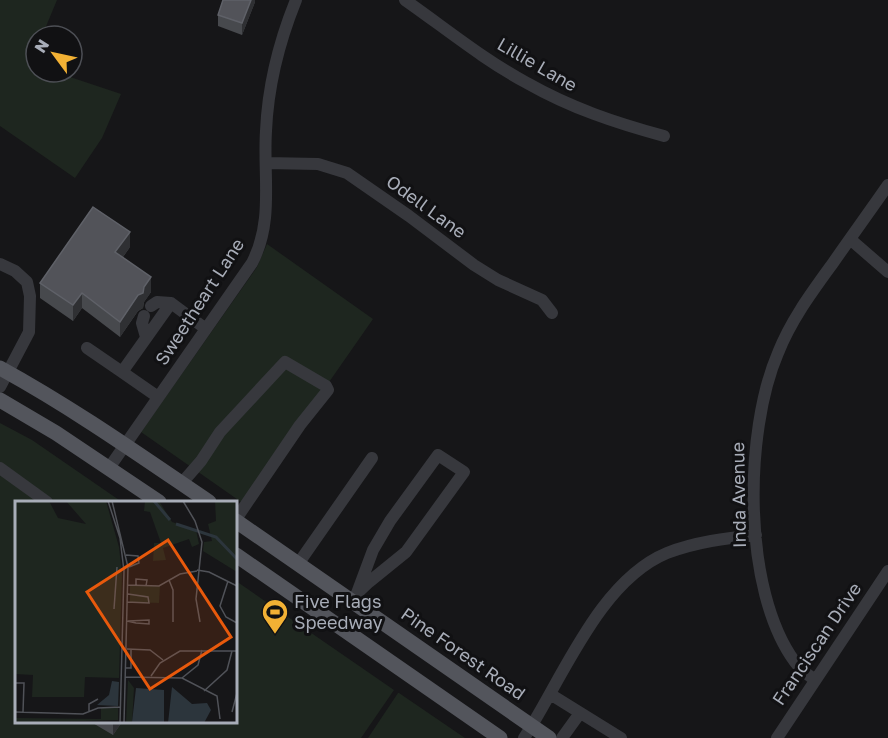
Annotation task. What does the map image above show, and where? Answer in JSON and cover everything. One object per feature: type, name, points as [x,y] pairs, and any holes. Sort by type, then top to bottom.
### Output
[{"type":"main road","points":[[4,370],[125,444],[208,501]]},
{"type":"main road","points":[[0,400],[158,501]]},
{"type":"main road","name":"Pine Forest Road","points":[[237,521],[298,564],[354,597],[478,689],[528,732],[549,738]]},
{"type":"main road","points":[[263,574],[279,551]]},
{"type":"main road","points":[[237,556],[500,738]]},
{"type":"main road","points":[[463,712],[478,689]]},
{"type":"street","name":"Sweetheart Lane","points":[[109,468],[252,263],[260,245],[267,204],[266,132],[271,84],[281,43],[296,0]]},
{"type":"street","name":"Lillie Lane","points":[[405,0],[501,68],[551,96],[600,117],[664,136]]},
{"type":"street","name":"Odell Lane","points":[[266,163],[318,164],[347,173],[474,265],[498,280],[542,300],[552,313]]},
{"type":"street","name":"Inda Avenue","points":[[815,680],[797,665],[773,620],[762,583],[756,535],[754,462],[760,410],[777,353],[798,314],[888,185]]},
{"type":"street","points":[[850,239],[888,272]]},
{"type":"street","points":[[0,264],[15,270],[27,282],[30,296],[29,332],[4,370],[0,387]]},
{"type":"street","points":[[146,337],[142,323],[147,311],[157,302],[171,303],[206,329]]},
{"type":"street","points":[[122,372],[171,303]]},
{"type":"street","points":[[87,348],[122,372],[155,402]]},
{"type":"street","points":[[181,483],[201,461],[220,432],[285,362],[326,386],[328,390],[300,425],[237,519]]},
{"type":"street","points":[[438,455],[465,472],[406,552],[354,597],[373,549],[390,521],[438,455]]},
{"type":"street","points":[[298,564],[372,458]]},
{"type":"street","points":[[0,468],[46,501]]},
{"type":"street","points":[[528,732],[589,628],[632,575],[649,562],[668,553],[706,542],[756,535]]},
{"type":"street","name":"Franciscan Drive","points":[[777,738],[888,571]]},
{"type":"street","points":[[550,694],[621,738]]},
{"type":"street","points":[[562,738],[579,712]]},
{"type":"shaded area","points":[[0,0],[57,0],[47,24],[24,24],[24,84],[84,84],[84,82],[121,94],[102,138],[75,178],[0,126]]},
{"type":"shaded area","points":[[267,244],[373,319],[244,504],[141,432],[257,267]]},
{"type":"shaded area","name":"Five Flags Speedway","points":[[0,423],[32,440],[121,501],[15,501],[15,723],[237,723],[237,582],[394,690],[361,738],[0,738]]},
{"type":"shaded area","points":[[399,693],[465,738],[368,738]]},
{"type":"building","points":[[223,0],[251,0],[242,23],[218,15]]},
{"type":"building","points":[[93,207],[130,232],[115,252],[151,277],[143,293],[138,295],[120,322],[82,293],[73,305],[40,283]]},
{"type":"place","name":"Five Flags Speedway","points":[[275,635]]}]
